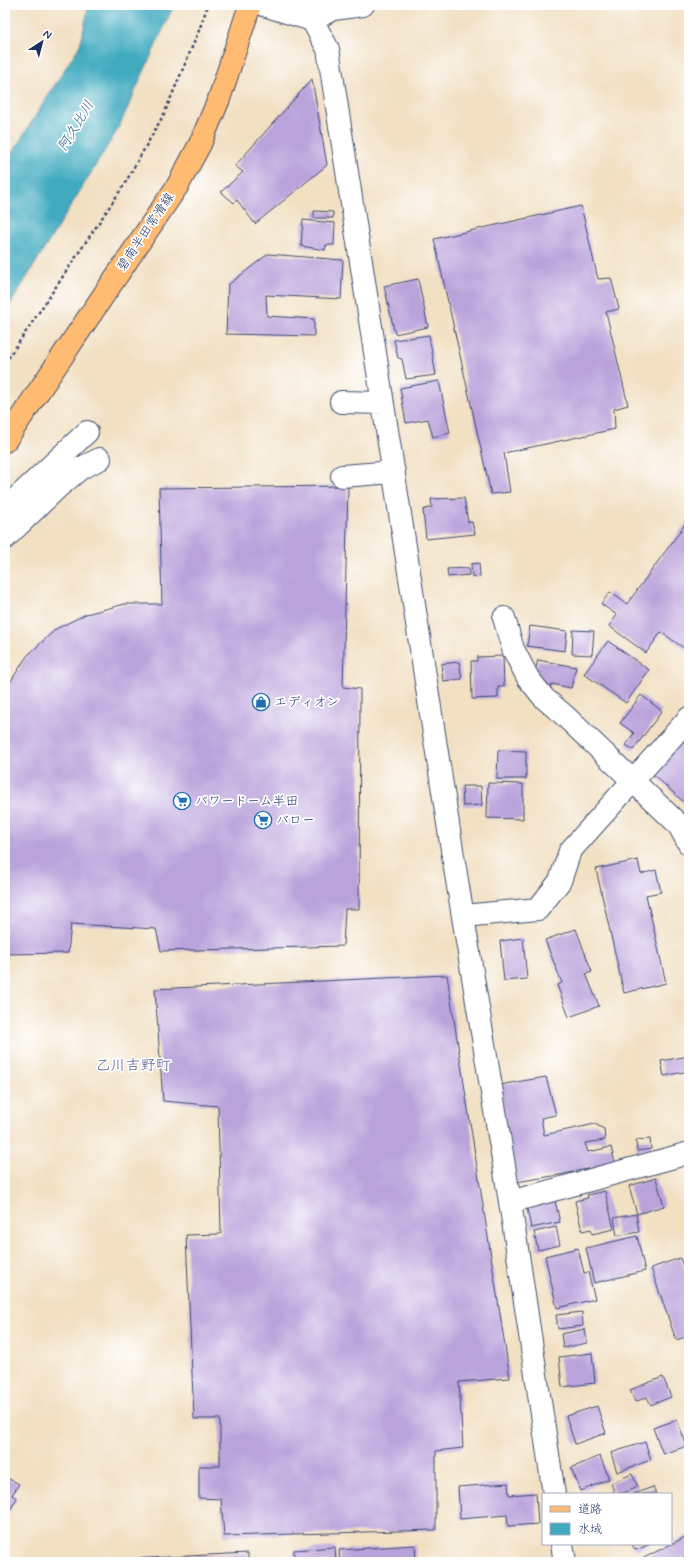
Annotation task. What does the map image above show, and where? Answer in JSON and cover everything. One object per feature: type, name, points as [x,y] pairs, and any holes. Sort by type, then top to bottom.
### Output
[{"type":"main road","name":"碧南半田常滑線","points":[[5,441],[178,185],[200,144],[219,99],[250,5]]},
{"type":"street","points":[[264,5],[312,20],[328,49],[463,916],[510,1202],[554,1493]]},
{"type":"street","points":[[312,20],[333,9],[363,5]]},
{"type":"street","points":[[341,402],[383,403]]},
{"type":"street","points":[[5,509],[87,432]]},
{"type":"street","points":[[5,538],[57,488],[81,468],[100,458]]},
{"type":"street","points":[[342,476],[394,472]]},
{"type":"street","points":[[504,618],[513,649],[528,678],[544,698],[565,716],[678,824],[689,844]]},
{"type":"street","points":[[463,916],[538,909],[560,881],[570,851],[689,718]]},
{"type":"street","points":[[510,1202],[689,1153]]},
{"type":"street","points":[[562,1545],[564,1562]]},
{"type":"path","points":[[5,363],[124,185],[164,114],[198,33],[208,5]]},
{"type":"water","name":"阿久比川","points":[[89,5],[174,5],[118,129],[5,313],[5,164],[80,45]]},
{"type":"building","points":[[312,79],[327,165],[255,224],[237,200],[234,203],[221,192],[243,172],[235,166]]},
{"type":"building","points":[[581,206],[598,279],[611,278],[619,309],[606,312],[628,405],[614,409],[615,429],[504,453],[510,492],[491,494],[434,239]]},
{"type":"building","points":[[314,211],[333,212],[333,218],[314,218]]},
{"type":"building","points":[[303,220],[335,223],[334,245],[326,245],[325,250],[301,246]]},
{"type":"building","points":[[268,254],[343,260],[341,299],[266,295],[267,316],[314,319],[314,336],[226,334],[228,285]]},
{"type":"building","points":[[418,279],[428,327],[395,334],[384,286]]},
{"type":"building","points":[[429,335],[436,375],[406,379],[402,359],[398,358],[394,340]]},
{"type":"building","points":[[439,381],[450,433],[433,437],[428,419],[406,423],[400,388]]},
{"type":"building","name":"パワードーム半田","points":[[348,486],[343,687],[360,689],[359,909],[345,909],[343,946],[161,951],[156,929],[71,924],[68,953],[5,954],[5,693],[7,687],[27,656],[56,629],[86,614],[125,604],[162,604],[159,488]]},
{"type":"building","points":[[464,498],[468,522],[472,522],[475,534],[426,539],[423,510],[432,507],[431,499]]},
{"type":"building","points":[[689,519],[689,650],[688,651],[661,632],[646,653],[609,626],[617,615],[601,604],[610,592],[627,604]]},
{"type":"building","points":[[479,563],[480,576],[472,577],[471,564]]},
{"type":"building","points":[[469,568],[469,575],[448,577],[447,569]]},
{"type":"building","points":[[530,626],[567,631],[565,651],[527,646]]},
{"type":"building","points":[[573,630],[594,631],[592,655],[572,654]]},
{"type":"building","points":[[608,641],[649,670],[626,703],[584,674]]},
{"type":"building","points":[[503,656],[504,687],[498,687],[498,698],[472,699],[471,661],[477,661],[477,657]]},
{"type":"building","points":[[538,660],[576,667],[571,688],[552,684],[547,691],[533,679]]},
{"type":"building","points":[[459,662],[462,679],[443,681],[441,664]]},
{"type":"building","points":[[641,695],[662,711],[633,750],[626,745],[634,733],[620,723]]},
{"type":"building","points":[[683,740],[689,745],[689,807],[653,774]]},
{"type":"building","points":[[498,750],[526,751],[526,779],[497,779]]},
{"type":"building","points":[[488,783],[523,784],[523,819],[487,818]]},
{"type":"building","points":[[462,786],[481,786],[482,805],[463,806]]},
{"type":"building","points":[[638,860],[641,874],[656,870],[661,892],[646,895],[666,983],[624,993],[596,869]]},
{"type":"building","points":[[576,929],[592,972],[586,974],[599,1006],[569,1017],[557,985],[562,983],[545,940]]},
{"type":"building","points":[[523,938],[527,979],[504,981],[500,941]]},
{"type":"building","points":[[447,975],[510,1378],[459,1382],[463,1448],[436,1451],[436,1530],[224,1536],[221,1499],[199,1498],[199,1466],[220,1466],[220,1419],[194,1419],[186,1235],[221,1234],[218,1106],[163,1101],[155,989]]},
{"type":"building","points":[[689,1056],[689,1071],[664,1076],[661,1061]]},
{"type":"building","points":[[546,1077],[556,1115],[541,1118],[544,1135],[595,1124],[604,1129],[605,1140],[585,1143],[588,1152],[611,1147],[615,1163],[559,1175],[516,1182],[499,1085]]},
{"type":"building","points":[[650,1139],[651,1149],[637,1151],[636,1140]]},
{"type":"building","points":[[656,1178],[664,1206],[637,1214],[629,1186]]},
{"type":"building","points":[[605,1191],[614,1229],[592,1234],[591,1229],[582,1231],[575,1201],[588,1198],[587,1195]]},
{"type":"building","points":[[555,1201],[560,1222],[531,1228],[527,1208]]},
{"type":"building","points":[[636,1214],[639,1232],[617,1236],[614,1218]]},
{"type":"building","points":[[556,1227],[560,1245],[538,1250],[534,1232]]},
{"type":"building","points":[[637,1236],[645,1271],[594,1283],[586,1248]]},
{"type":"building","points":[[578,1248],[584,1273],[588,1272],[595,1299],[557,1308],[545,1256]]},
{"type":"building","points":[[680,1258],[687,1276],[689,1275],[689,1336],[676,1340],[651,1268]]},
{"type":"building","points":[[582,1312],[583,1326],[558,1329],[556,1315]]},
{"type":"building","points":[[585,1329],[587,1343],[563,1348],[561,1334]]},
{"type":"building","points":[[592,1353],[595,1383],[562,1387],[559,1357]]},
{"type":"building","points":[[663,1377],[671,1397],[651,1405],[647,1397],[635,1402],[630,1390]]},
{"type":"building","points":[[597,1406],[606,1433],[575,1444],[566,1416]]},
{"type":"building","points":[[677,1420],[687,1446],[663,1454],[653,1428]]},
{"type":"building","points":[[645,1442],[651,1460],[617,1472],[611,1453]]},
{"type":"building","points":[[600,1456],[609,1479],[581,1491],[571,1468]]},
{"type":"building","points":[[632,1474],[638,1487],[623,1493],[615,1493],[611,1483]]},
{"type":"building","points":[[5,1477],[19,1484],[12,1495],[17,1498],[9,1512],[5,1510]]},
{"type":"building","points":[[508,1483],[509,1495],[536,1493],[538,1524],[508,1526],[507,1515],[460,1519],[458,1487]]},
{"type":"building","points":[[653,1487],[656,1493],[636,1493]]},
{"type":"building","points":[[689,1535],[689,1555],[676,1562],[638,1561],[672,1545]]},
{"type":"building","points":[[415,1545],[416,1562],[340,1562],[339,1550]]},
{"type":"building","points":[[632,1545],[648,1545],[635,1550]]},
{"type":"building","points":[[335,1547],[336,1562],[294,1562],[294,1550]]},
{"type":"building","points":[[248,1553],[248,1562],[128,1562],[128,1559]]},
{"type":"building","points":[[611,1558],[612,1562],[597,1561]]},
{"type":"place","name":"エディオン","points":[[261,702]]},
{"type":"place","name":"パワードーム半田","points":[[182,801]]},
{"type":"place","name":"バロー","points":[[263,820]]},
{"type":"district","name":"乙川吉野町","points":[[133,1066]]}]
